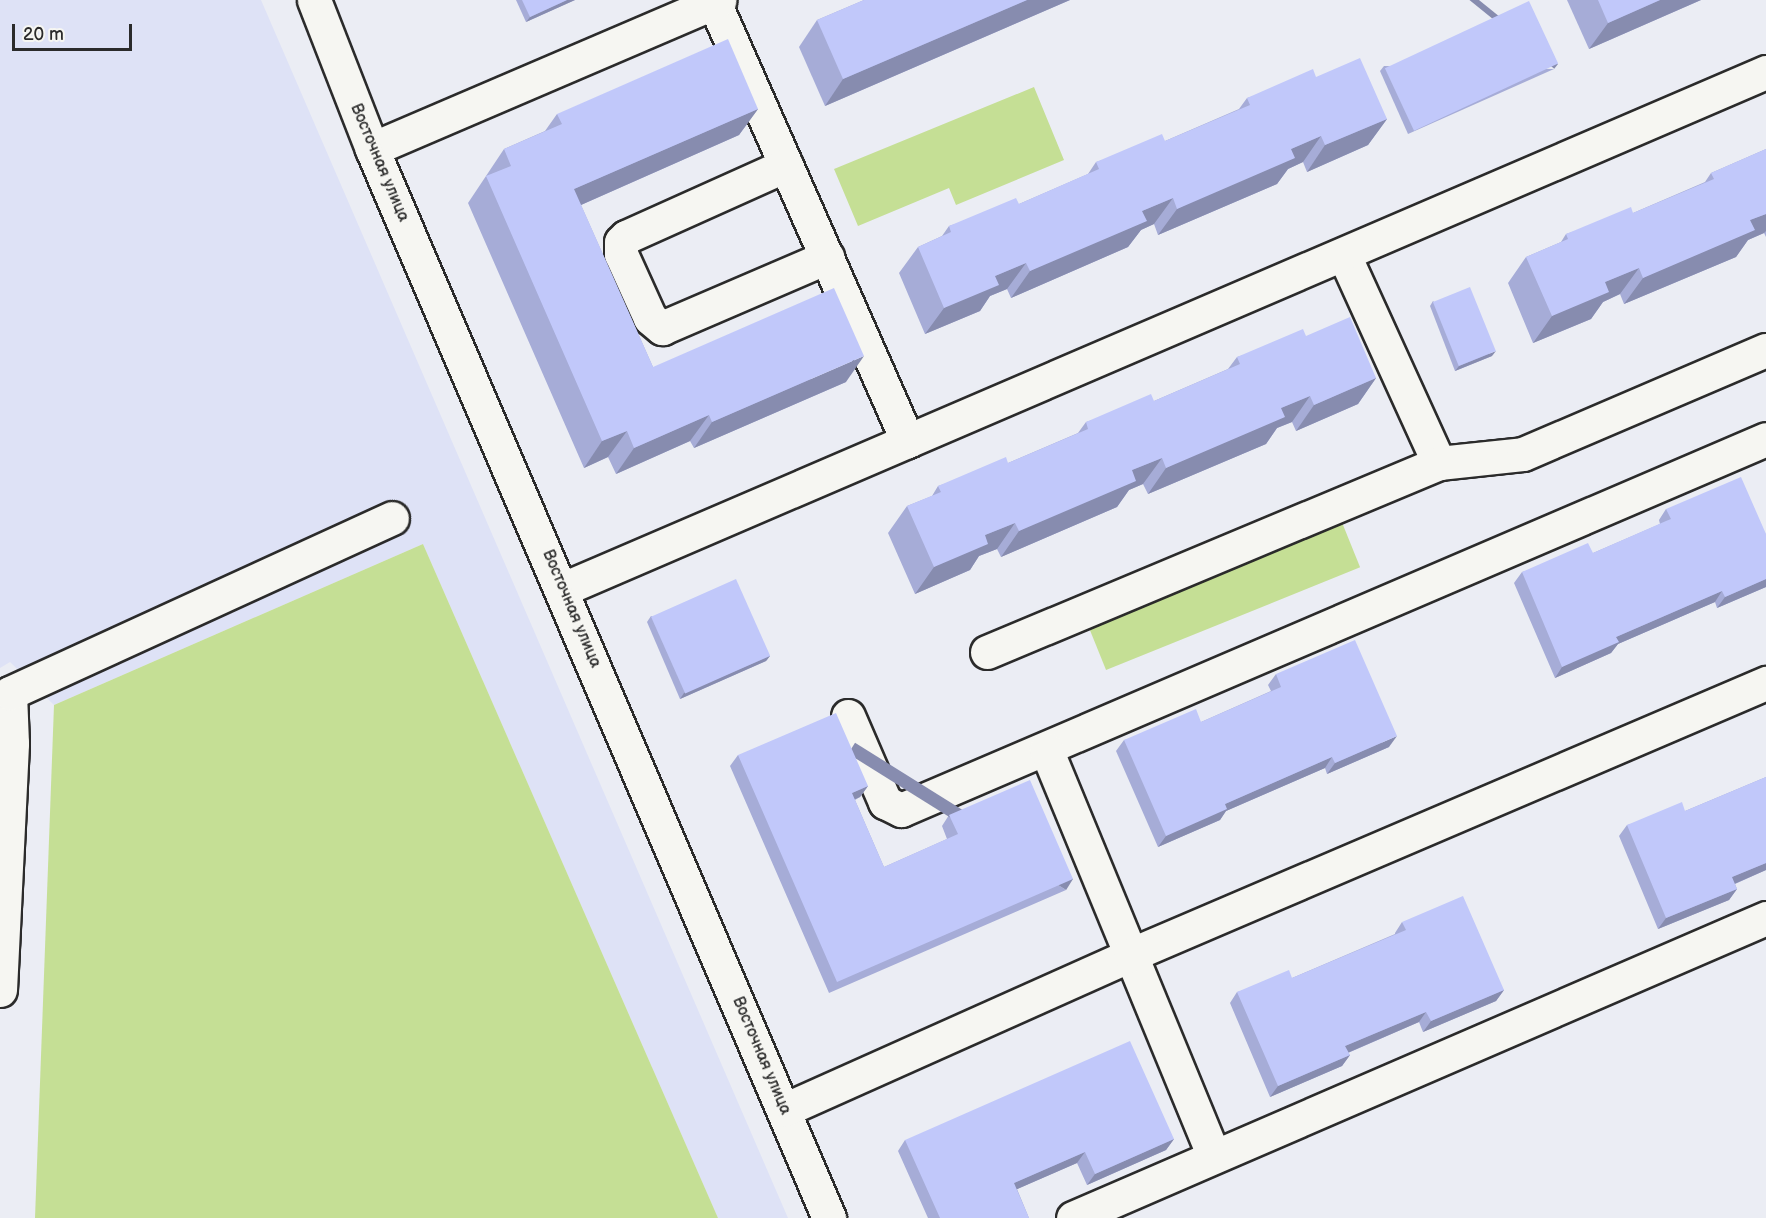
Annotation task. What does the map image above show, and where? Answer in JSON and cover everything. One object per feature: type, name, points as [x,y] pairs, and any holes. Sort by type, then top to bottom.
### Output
[{"type":"street","name":"Восточная улица","points":[[314,0],[372,149],[829,1218]]},
{"type":"street","points":[[372,149],[717,1],[786,165],[908,441]]},
{"type":"street","points":[[562,589],[1766,72]]},
{"type":"street","points":[[786,165],[626,237],[621,242],[621,254],[650,318],[662,328],[826,257]]},
{"type":"street","points":[[1344,255],[1439,463]]},
{"type":"street","points":[[987,652],[1439,463],[1523,454],[1766,350]]},
{"type":"street","points":[[848,716],[885,802],[901,810],[1766,439]]},
{"type":"street","points":[[0,990],[12,743],[5,686],[392,518]]},
{"type":"street","points":[[784,1110],[1130,956],[1766,683]]},
{"type":"street","points":[[1046,749],[1214,1156]]},
{"type":"street","points":[[1073,1218],[1766,918]]},
{"type":"shaded area","points":[[0,0],[261,0],[788,1218],[718,1218],[423,544],[54,705],[10,662],[0,668]]},
{"type":"green space","points":[[1034,87],[1064,160],[956,205],[949,188],[858,226],[834,169]]},
{"type":"green space","points":[[1341,520],[1360,567],[1106,670],[1087,623]]},
{"type":"green space","points":[[423,544],[718,1218],[35,1218],[54,705]]},
{"type":"building","points":[[522,0],[567,0],[530,17]]},
{"type":"building","points":[[864,0],[1027,0],[843,79],[817,20]]},
{"type":"building","points":[[1598,0],[1660,0],[1608,23]]},
{"type":"building","points":[[1529,1],[1558,64],[1414,131],[1385,68]]},
{"type":"building","points":[[728,39],[758,109],[574,189],[653,367],[834,288],[864,356],[712,422],[709,415],[634,448],[627,431],[602,441],[486,176],[511,166],[504,149],[562,124],[557,114]]},
{"type":"building","points":[[1360,58],[1387,119],[1325,145],[1321,136],[1291,149],[1295,158],[1177,209],[1173,198],[1142,211],[1147,221],[1030,271],[1026,263],[995,276],[999,285],[944,308],[918,247],[951,232],[949,226],[1016,198],[1019,204],[1099,169],[1096,162],[1162,134],[1165,141],[1250,105],[1247,98],[1313,69],[1316,77]]},
{"type":"building","points":[[1766,149],[1766,214],[1750,220],[1755,230],[1643,278],[1639,268],[1605,282],[1609,292],[1552,316],[1526,257],[1568,239],[1566,234],[1631,207],[1633,213],[1714,179],[1711,173]]},
{"type":"building","points":[[1470,287],[1496,351],[1459,366],[1433,302]]},
{"type":"building","points":[[1350,317],[1376,378],[1314,405],[1310,396],[1281,408],[1285,417],[1166,468],[1162,458],[1132,470],[1136,481],[1019,531],[1015,523],[985,535],[988,544],[934,567],[907,506],[941,492],[938,486],[1006,457],[1008,463],[1088,429],[1086,422],[1151,394],[1154,401],[1240,364],[1237,357],[1303,329],[1306,336]]},
{"type":"building","points":[[1741,477],[1766,534],[1766,579],[1725,597],[1722,591],[1616,637],[1619,642],[1562,667],[1522,572],[1588,543],[1593,553],[1671,519],[1666,509]]},
{"type":"building","points":[[736,579],[770,656],[685,694],[651,617]]},
{"type":"building","points":[[1355,640],[1397,736],[1335,763],[1332,757],[1225,804],[1227,809],[1166,836],[1124,740],[1196,709],[1201,722],[1281,687],[1276,674]]},
{"type":"building","points":[[836,713],[868,786],[852,793],[884,867],[958,834],[949,815],[1030,780],[1073,879],[837,982],[738,755]]},
{"type":"building","points":[[1766,777],[1766,863],[1732,877],[1737,889],[1666,918],[1627,825],[1682,802],[1685,811]]},
{"type":"building","points":[[1463,896],[1504,990],[1431,1021],[1426,1012],[1345,1046],[1350,1055],[1278,1086],[1237,992],[1289,970],[1292,978],[1406,930],[1402,922]]},
{"type":"building","points":[[1130,1041],[1174,1139],[1095,1174],[1085,1152],[1014,1183],[1029,1218],[940,1218],[905,1140]]}]
